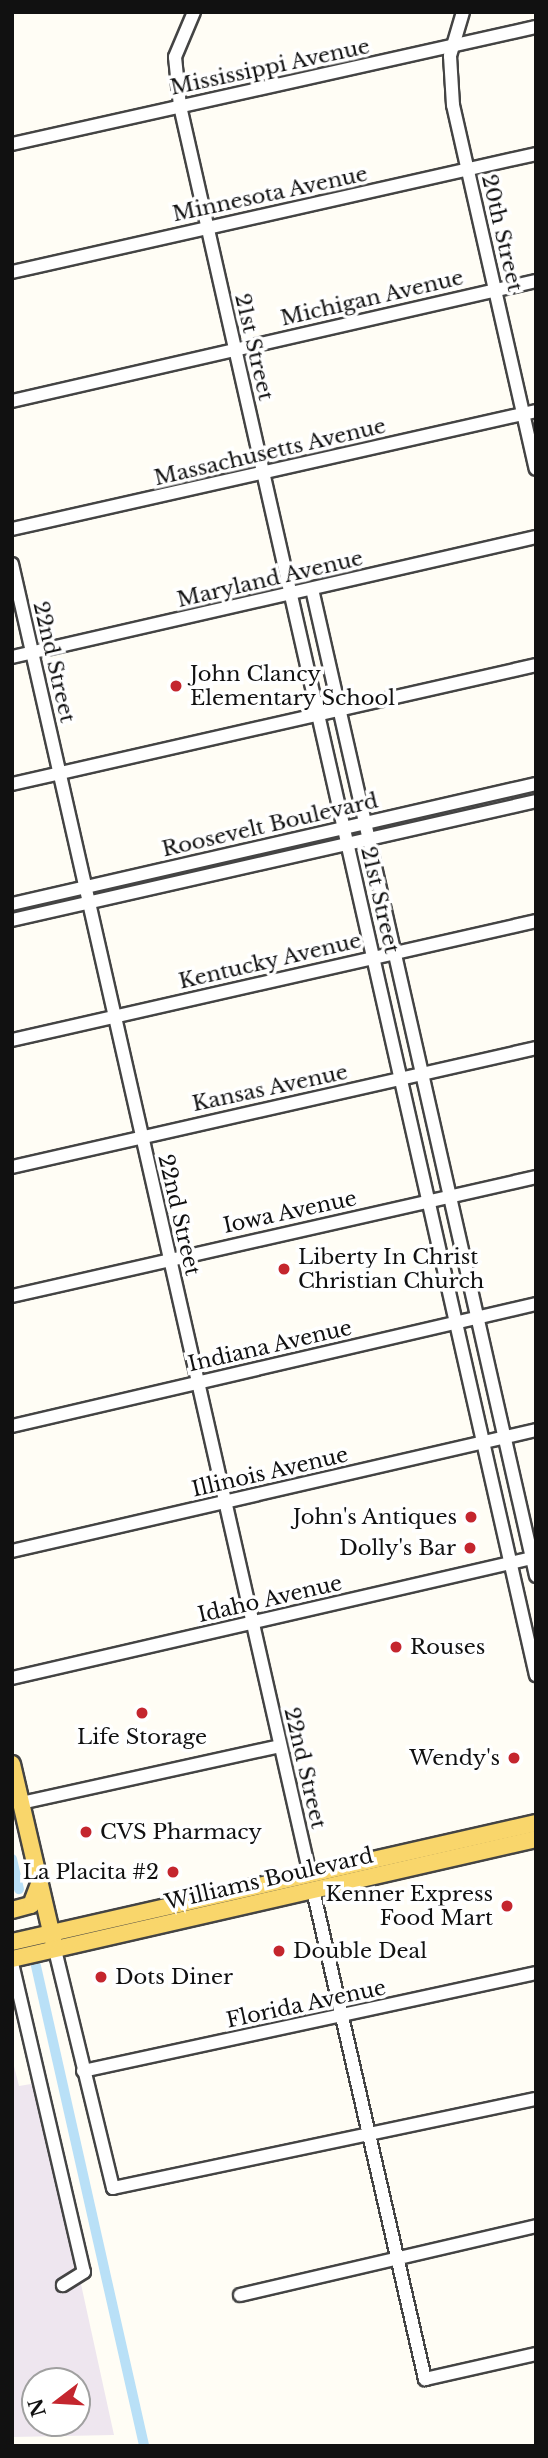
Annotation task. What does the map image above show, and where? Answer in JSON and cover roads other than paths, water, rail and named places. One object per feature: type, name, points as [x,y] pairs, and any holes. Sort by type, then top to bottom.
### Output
[{"type":"main road","points":[[12,1764],[55,1950]]},
{"type":"main road","name":"Williams Boulevard","points":[[12,1961],[312,1883],[337,1869],[536,1823]]},
{"type":"main road","name":"Williams Boulevard","points":[[12,1942],[536,1839]]},
{"type":"main road","points":[[12,1910],[32,1905],[39,1882]]},
{"type":"street","name":"21st Street","points":[[194,12],[175,57],[180,106],[536,1675]]},
{"type":"street","name":"20th Street","points":[[463,12],[454,46],[453,105],[495,290],[530,412],[536,469]]},
{"type":"street","name":"Mississippi Avenue","points":[[12,144],[536,27]]},
{"type":"street","name":"Minnesota Avenue","points":[[12,272],[536,155]]},
{"type":"street","name":"Michigan Avenue","points":[[12,401],[536,281]]},
{"type":"street","name":"Massachusetts Avenue","points":[[12,529],[530,412]]},
{"type":"street","name":"Maryland Avenue","points":[[12,657],[536,537]]},
{"type":"street","name":"22nd Street","points":[[12,564],[425,2379],[536,2354]]},
{"type":"street","name":"21st Street","points":[[312,589],[536,1576]]},
{"type":"street","points":[[12,784],[536,665]]},
{"type":"street","name":"Roosevelt Boulevard","points":[[12,904],[536,784]]},
{"type":"street","name":"Roosevelt Boulevard","points":[[12,920],[536,802]]},
{"type":"street","name":"Kentucky Avenue","points":[[12,1041],[536,921]]},
{"type":"street","name":"Kansas Avenue","points":[[12,1167],[141,1135],[536,1048]]},
{"type":"street","name":"Iowa Avenue","points":[[12,1296],[169,1258],[536,1177]]},
{"type":"street","name":"Indiana Avenue","points":[[12,1426],[536,1304]]},
{"type":"street","name":"Illinois Avenue","points":[[12,1551],[536,1430]]},
{"type":"street","name":"Idaho Avenue","points":[[12,1678],[534,1558]]},
{"type":"street","points":[[21,1803],[280,1746]]},
{"type":"street","points":[[55,1950],[113,2188],[369,2138],[536,2099]]},
{"type":"street","points":[[12,1961],[84,2272],[63,2285]]},
{"type":"street","name":"Florida Avenue","points":[[83,2071],[536,1973]]},
{"type":"street","points":[[240,2295],[536,2226]]},
{"type":"waterway","points":[[12,1859],[19,1889]]},
{"type":"waterway","points":[[36,1966],[144,2446]]},
{"type":"place","name":"John Clancy Elementary School","points":[[176,686]]},
{"type":"place","name":"Liberty In Christ Christian Church","points":[[284,1269]]},
{"type":"place","name":"John's Antiques","points":[[471,1517]]},
{"type":"place","name":"Dolly's Bar","points":[[470,1548]]},
{"type":"place","name":"Rouses","points":[[396,1647]]},
{"type":"place","name":"Life Storage","points":[[142,1713]]},
{"type":"place","name":"Wendy's","points":[[514,1758]]},
{"type":"place","name":"CVS Pharmacy","points":[[86,1832]]},
{"type":"place","name":"La Placita #2","points":[[173,1872]]},
{"type":"place","name":"Kenner Express Food Mart","points":[[507,1906]]},
{"type":"place","name":"Double Deal","points":[[279,1951]]},
{"type":"place","name":"Dots Diner","points":[[101,1977]]}]
